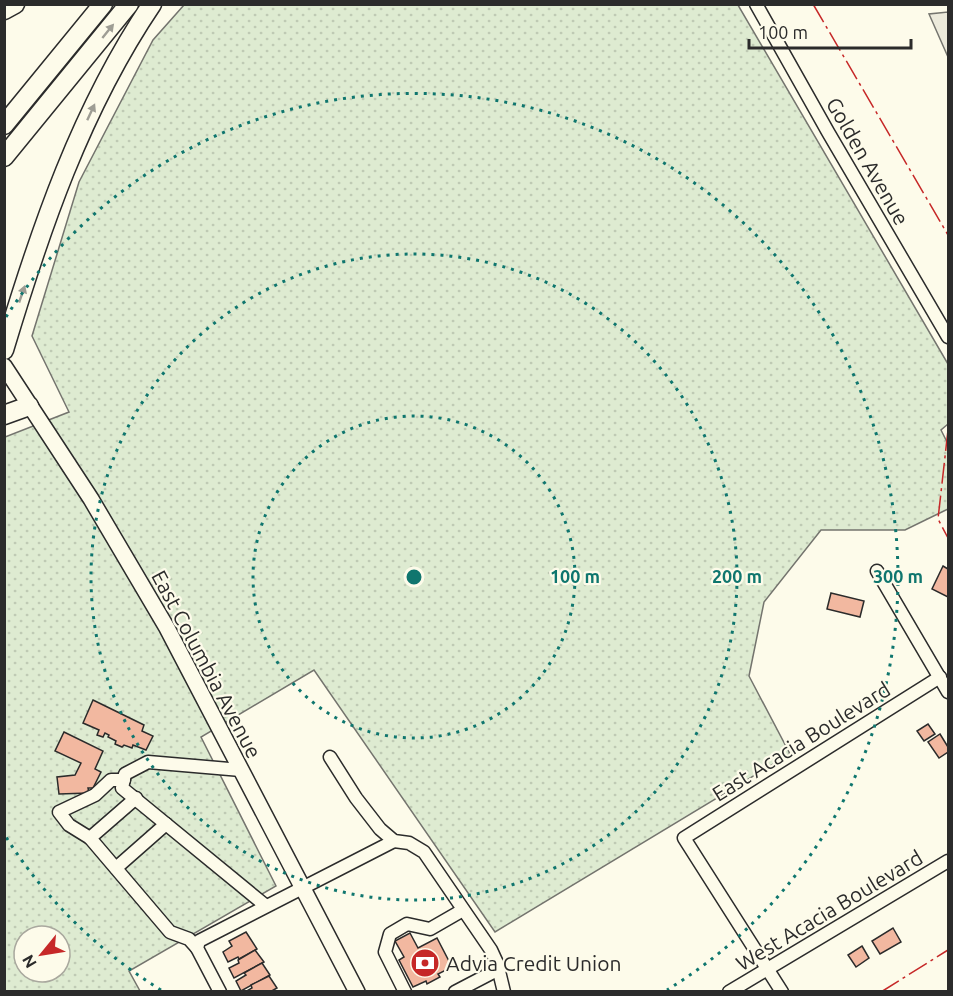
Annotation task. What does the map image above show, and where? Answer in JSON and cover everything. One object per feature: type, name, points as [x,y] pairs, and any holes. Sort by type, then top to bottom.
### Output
[{"type":"highway","points":[[4,10],[15,4]]},
{"type":"highway","points":[[4,125],[104,4]]},
{"type":"highway","points":[[4,157],[129,4]]},
{"type":"highway","points":[[4,350],[67,163],[124,48],[152,4]]},
{"type":"highway","points":[[4,415],[29,406]]},
{"type":"main road","name":"East Columbia Avenue","points":[[4,366],[91,499],[161,618],[357,992]]},
{"type":"street","name":"Golden Avenue","points":[[756,4],[948,337]]},
{"type":"street","points":[[877,571],[948,692]]},
{"type":"street","name":"East Acacia Boulevard","points":[[769,968],[684,838],[940,677]]},
{"type":"street","points":[[330,757],[356,798],[380,829],[394,841],[409,843],[424,852],[491,950],[499,969],[504,992]]},
{"type":"street","points":[[241,770],[148,762],[125,774],[123,788],[266,906]]},
{"type":"street","points":[[124,780],[111,780],[95,795],[60,812],[69,825],[90,838],[170,932],[189,939],[197,948],[220,992]]},
{"type":"street","points":[[90,838],[136,798]]},
{"type":"street","points":[[116,868],[166,824]]},
{"type":"street","points":[[197,948],[199,940],[394,841]]},
{"type":"street","name":"West Acacia Boulevard","points":[[729,992],[948,861]]},
{"type":"street","points":[[405,992],[385,952],[390,934],[407,924],[430,929],[463,910]]},
{"type":"street","points":[[769,968],[782,992]]},
{"type":"street","points":[[455,992],[499,969]]},
{"type":"green space","points":[[184,5],[738,5],[948,364],[948,424],[941,430],[948,444],[948,509],[905,530],[821,530],[764,602],[749,676],[790,754],[495,932],[314,670],[201,737],[276,886],[129,971],[140,991],[5,992],[5,437],[69,412],[32,336],[79,182],[153,40]]},
{"type":"shaded area","points":[[948,12],[948,57],[929,14]]},
{"type":"building","points":[[943,566],[948,569],[948,597],[932,589]]},
{"type":"building","points":[[831,593],[864,601],[860,617],[827,609]]},
{"type":"building","points":[[93,700],[144,725],[142,731],[153,736],[146,750],[133,745],[132,748],[115,744],[116,741],[108,737],[109,735],[105,733],[103,737],[97,735],[99,730],[83,723]]},
{"type":"building","points":[[928,724],[935,734],[924,741],[917,731]]},
{"type":"building","points":[[64,732],[103,751],[95,769],[101,772],[93,788],[88,788],[89,793],[59,794],[57,777],[75,775],[81,763],[55,751]]},
{"type":"building","points":[[940,734],[948,747],[948,752],[939,758],[928,742]]},
{"type":"building","points":[[893,928],[901,942],[880,954],[872,941]]},
{"type":"building","points":[[246,932],[257,949],[228,962],[223,952],[232,946],[229,941]]},
{"type":"building","name":"Advia Credit Union","points":[[410,933],[418,948],[437,938],[452,967],[438,974],[440,977],[427,984],[426,981],[413,987],[399,960],[404,957],[395,941]]},
{"type":"building","points":[[862,946],[869,958],[856,967],[848,955]]},
{"type":"building","points":[[255,950],[264,962],[234,978],[229,968]]},
{"type":"building","points":[[262,963],[270,975],[241,991],[236,981],[246,975],[244,973]]},
{"type":"building","points":[[269,976],[277,988],[270,992],[245,992],[252,988],[251,985]]},
{"type":"power","points":[[813,4],[948,235]]},
{"type":"power","points":[[948,430],[938,519],[948,538]]},
{"type":"power","points":[[881,992],[948,950]]},
{"type":"place","name":"Advia Credit Union","points":[[425,963]]}]
